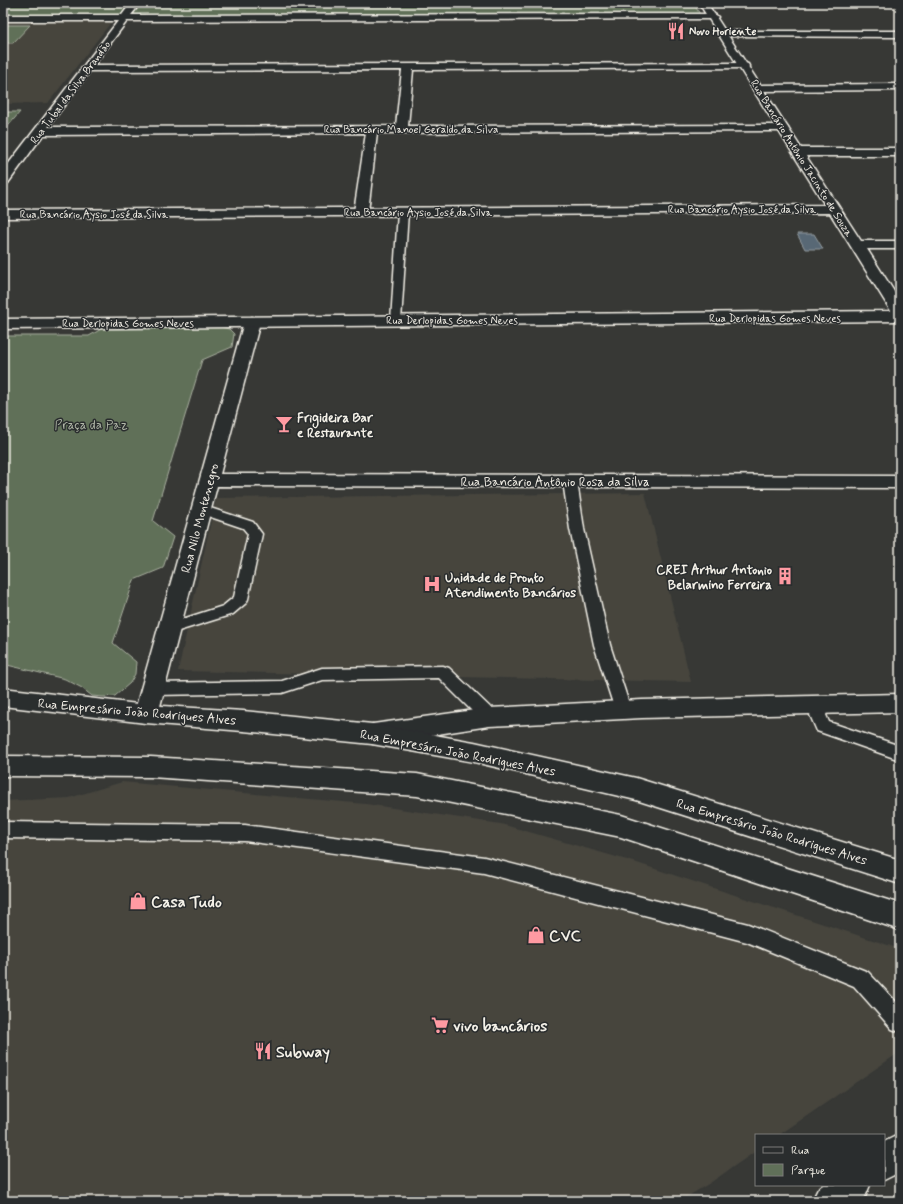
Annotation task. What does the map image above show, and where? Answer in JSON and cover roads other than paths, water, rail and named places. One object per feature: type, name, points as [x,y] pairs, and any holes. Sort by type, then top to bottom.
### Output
[{"type":"street","name":"Rua Tubal da Silva Brandão","points":[[3,180],[136,3]]},
{"type":"street","name":"Rua Bancário Antônio Jacinto de Souza","points":[[703,3],[900,313]]},
{"type":"street","points":[[3,18],[391,14],[713,17]]},
{"type":"street","points":[[723,34],[900,34]]},
{"type":"street","points":[[88,68],[744,66]]},
{"type":"street","points":[[402,129],[408,67]]},
{"type":"street","points":[[757,88],[900,87]]},
{"type":"street","name":"Rua Bancário Manoel Geraldo da Silva","points":[[40,131],[782,128]]},
{"type":"street","points":[[361,212],[372,129]]},
{"type":"street","points":[[798,152],[900,152]]},
{"type":"street","name":"Rua Bancário Aysio José da Silva","points":[[3,214],[833,209]]},
{"type":"street","points":[[857,245],[900,245]]},
{"type":"street","name":"Rua Derlopidas Gomes Neves","points":[[3,324],[900,316]]},
{"type":"street","name":"Rua Nilo Montenegro","points":[[146,714],[252,322]]},
{"type":"street","name":"Rua Bancário Antônio Rosa da Silva","points":[[209,480],[900,482]]},
{"type":"street","name":"Rua Empresário João Rodrigues Alves","points":[[3,697],[146,714],[243,721],[372,734],[500,758],[636,788],[900,872]]},
{"type":"street","points":[[372,734],[489,716],[623,710],[900,703]]},
{"type":"street","points":[[3,766],[151,767],[417,785],[621,826],[900,917]]},
{"type":"street","points":[[885,1162],[900,1151]]},
{"type":"street","points":[[830,1201],[852,1186]]},
{"type":"lane","points":[[396,321],[403,212]]},
{"type":"lane","points":[[570,481],[577,529],[602,645],[623,710]]},
{"type":"lane","points":[[169,629],[228,610],[241,599],[255,534],[248,525],[201,509]]},
{"type":"lane","points":[[153,689],[282,687],[322,674],[443,672],[489,716]]},
{"type":"lane","points":[[822,705],[818,715],[822,726],[900,753]]},
{"type":"lane","points":[[3,830],[245,833],[484,866],[748,933],[861,979],[900,1022]]},
{"type":"water","points":[[797,234],[814,234],[823,249],[805,249]]},
{"type":"place","name":"Novo Horiente","points":[[676,31]]},
{"type":"place","name":"Frigideira Bar e Restaurante","points":[[284,424]]},
{"type":"place","name":"CREI Arthur Antonio Belarmino Ferreira","points":[[785,576]]},
{"type":"place","name":"Unidade de Pronto Atendimento Bancários","points":[[432,584]]},
{"type":"place","name":"Casa Tudo","points":[[138,901]]},
{"type":"place","name":"CVC","points":[[536,935]]},
{"type":"place","name":"vivo bancários","points":[[440,1025]]},
{"type":"place","name":"Subway","points":[[263,1051]]},
{"type":"park label","name":"Praça da Paz","points":[[91,424]]}]
